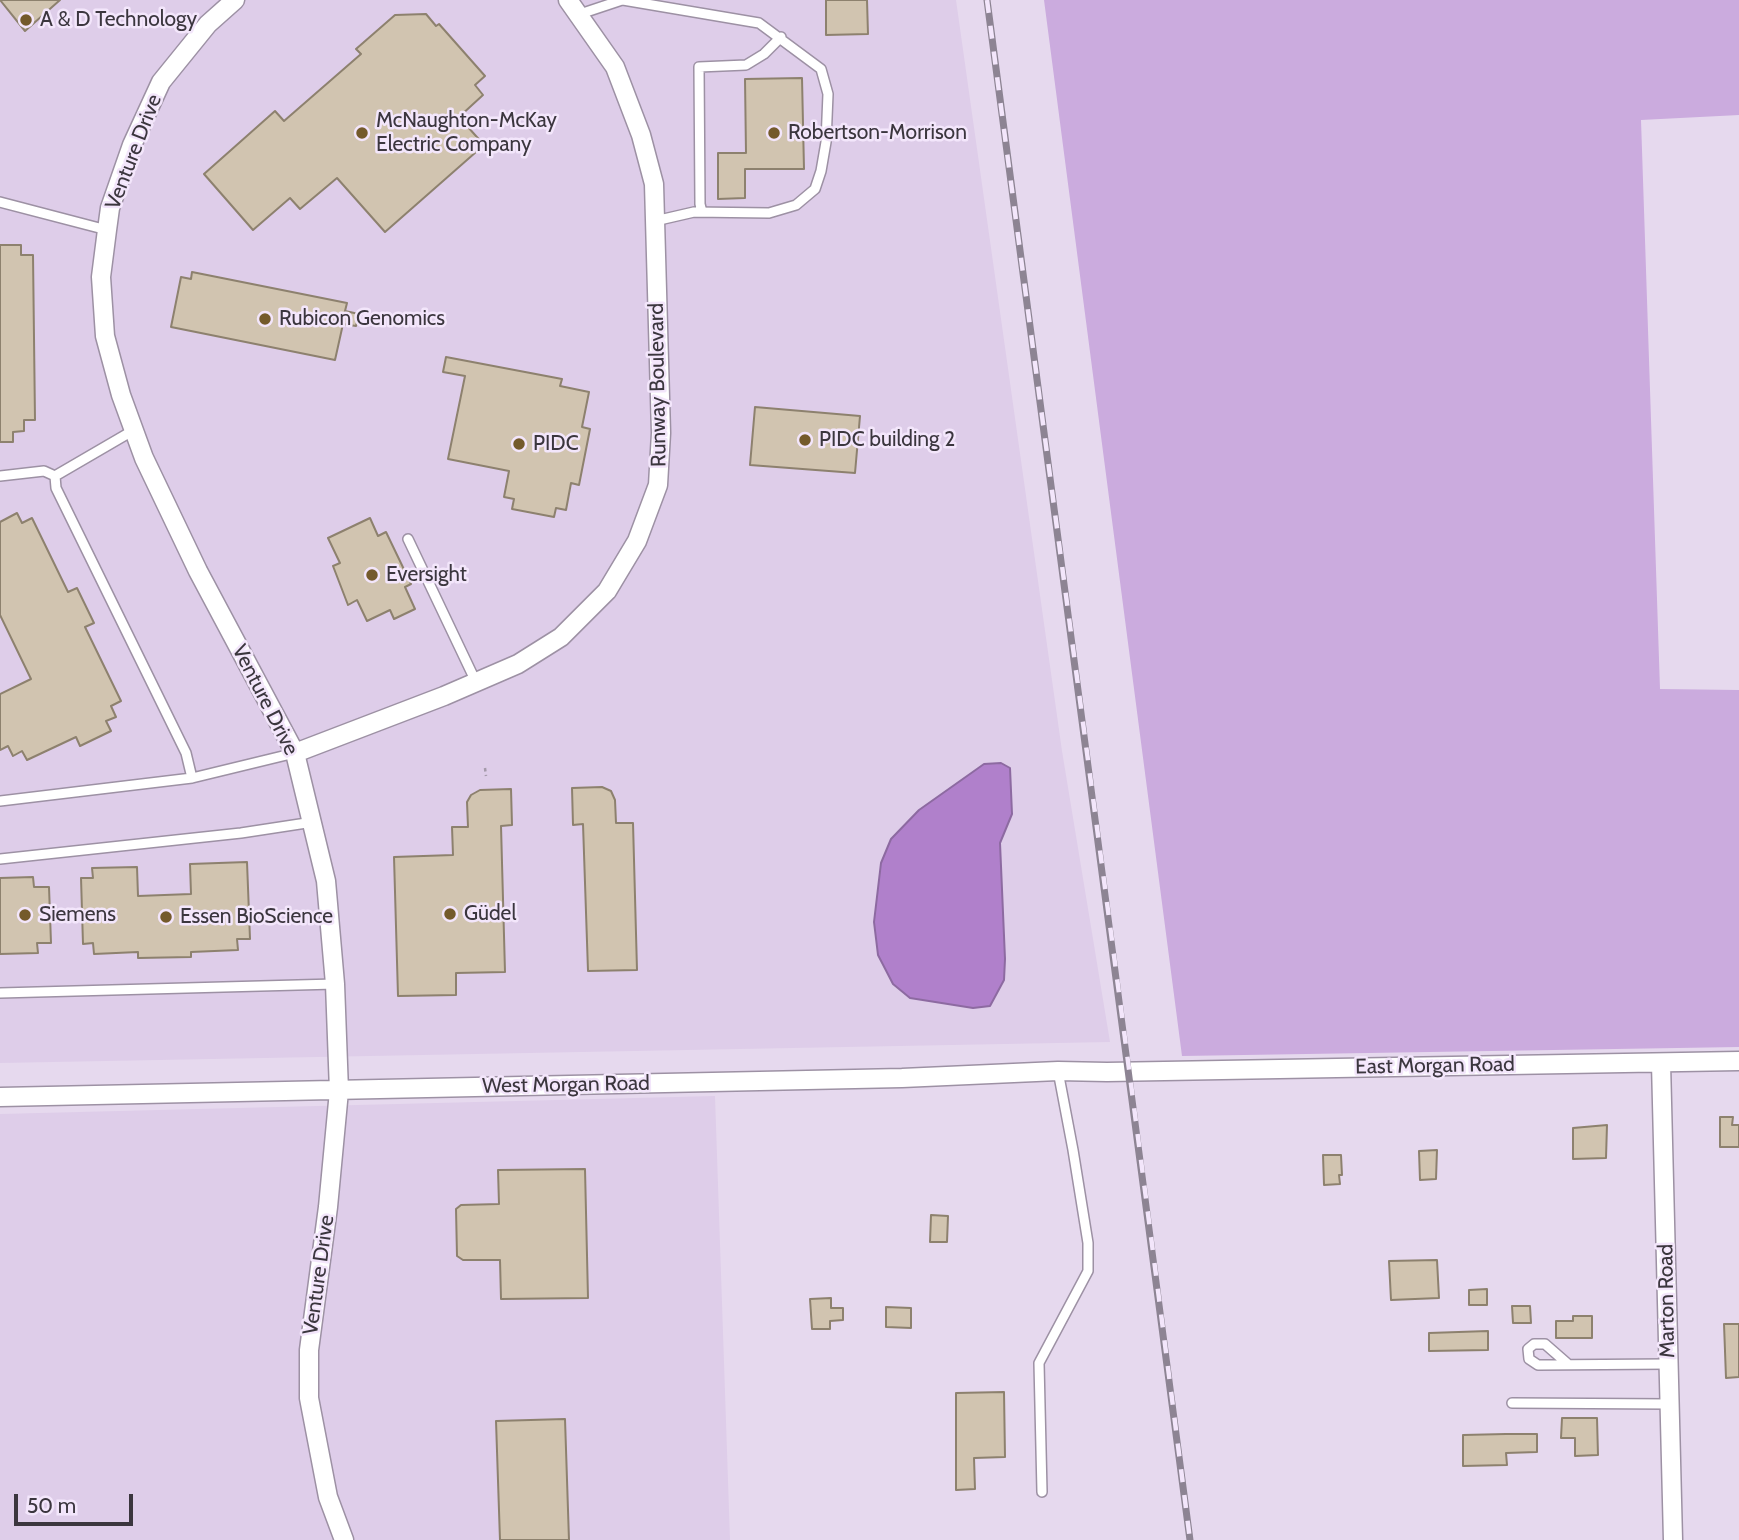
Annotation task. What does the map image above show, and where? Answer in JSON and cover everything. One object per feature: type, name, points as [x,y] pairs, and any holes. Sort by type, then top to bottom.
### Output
[{"type":"street","name":"Venture Drive","points":[[235,0],[208,24],[161,82],[132,145],[110,208],[102,277],[105,336],[121,395],[145,458],[198,571],[295,753],[327,881],[335,984],[339,1091],[328,1208],[309,1350],[309,1398],[328,1497],[344,1540]]},
{"type":"street","name":"Runway Boulevard","points":[[295,753],[518,664],[561,637],[607,591],[637,541],[658,485],[661,433],[653,184],[641,135],[615,67],[574,7]]},
{"type":"street","name":"East Morgan Road","points":[[1131,1071],[1739,1061]]},
{"type":"street","name":"Marton Road","points":[[1661,1063],[1673,1540]]},
{"type":"street","name":"West Morgan Road","points":[[0,1097],[1131,1071]]},
{"type":"lane","points":[[574,7],[622,0],[759,23],[821,69],[828,94],[826,142],[815,189],[796,205],[769,213],[702,212],[655,221]]},
{"type":"lane","points":[[702,212],[699,67],[746,65],[764,54],[781,37]]},
{"type":"lane","points":[[0,202],[107,230]]},
{"type":"lane","points":[[0,476],[44,471],[55,475],[134,430]]},
{"type":"lane","points":[[55,475],[56,488],[186,753],[192,778]]},
{"type":"lane","points":[[408,539],[476,682]]},
{"type":"lane","points":[[0,801],[192,778],[295,753]]},
{"type":"lane","points":[[0,859],[241,833],[313,822]]},
{"type":"lane","points":[[0,993],[335,984]]},
{"type":"lane","points":[[1042,1492],[1039,1363],[1088,1272],[1088,1243],[1058,1071]]},
{"type":"lane","points":[[1569,1365],[1668,1364]]},
{"type":"lane","points":[[1512,1403],[1670,1404]]},
{"type":"path","points":[[485,768],[486,776]]},
{"type":"shaded area","points":[[0,0],[956,0],[1062,751],[1110,1042],[0,1063]]},
{"type":"shaded area","points":[[1044,0],[1739,0],[1739,115],[1641,120],[1660,689],[1739,690],[1739,1047],[1182,1056]]},
{"type":"shaded area","points":[[1001,763],[1010,768],[1012,814],[1000,843],[1004,980],[990,1006],[973,1008],[910,998],[893,984],[878,955],[874,922],[881,863],[891,839],[919,810],[984,764]]},
{"type":"shaded area","points":[[715,1096],[730,1540],[0,1540],[0,1114]]},
{"type":"building","name":"A & D Technology","points":[[0,0],[60,0],[25,31]]},
{"type":"building","points":[[826,0],[867,0],[868,34],[826,35]]},
{"type":"building","name":"McNaughton-McKay Electric Company","points":[[426,14],[436,26],[439,24],[485,76],[475,85],[483,95],[459,117],[484,145],[385,232],[337,178],[300,209],[290,198],[253,230],[204,174],[275,111],[284,121],[361,54],[356,49],[395,15]]},
{"type":"building","name":"Robertson-Morrison","points":[[802,78],[804,169],[745,169],[745,198],[718,199],[718,153],[746,153],[745,79]]},
{"type":"building","points":[[0,245],[21,245],[21,255],[33,255],[35,420],[24,420],[24,431],[13,432],[13,442],[0,442]]},
{"type":"building","name":"Rubicon Genomics","points":[[192,272],[347,303],[345,311],[359,314],[356,326],[343,324],[335,360],[171,327],[181,277],[191,279]]},
{"type":"building","name":"PIDC","points":[[446,357],[562,379],[560,386],[589,392],[582,427],[590,429],[579,485],[571,483],[566,510],[556,508],[554,517],[512,509],[514,499],[504,497],[509,471],[448,459],[465,376],[443,372]]},
{"type":"building","name":"PIDC building 2","points":[[755,407],[860,416],[855,473],[750,465]]},
{"type":"building","points":[[17,513],[22,523],[32,518],[68,592],[77,588],[94,623],[85,627],[121,701],[111,706],[116,717],[106,721],[111,731],[80,746],[76,737],[27,760],[22,751],[13,756],[8,746],[0,750],[0,694],[31,679],[0,615],[0,522]]},
{"type":"building","name":"Eversight","points":[[370,518],[378,536],[386,532],[411,584],[405,587],[415,609],[394,619],[390,610],[367,621],[357,600],[348,605],[333,566],[340,563],[328,538]]},
{"type":"building","points":[[602,787],[611,791],[615,800],[616,823],[633,823],[637,970],[588,971],[583,824],[573,825],[572,788]]},
{"type":"building","name":"Güdel","points":[[511,789],[512,825],[501,826],[505,972],[456,973],[456,995],[398,996],[394,857],[453,855],[452,827],[468,827],[467,802],[471,795],[480,790]]},
{"type":"building","name":"Essen BioScience","points":[[247,862],[250,939],[237,939],[238,950],[191,952],[191,957],[138,958],[138,952],[94,954],[93,943],[83,944],[81,878],[93,878],[92,868],[137,867],[138,896],[191,894],[190,864]]},
{"type":"building","name":"Siemens","points":[[33,877],[34,887],[49,887],[51,943],[37,943],[38,953],[0,954],[0,878]]},
{"type":"building","points":[[1720,1117],[1733,1117],[1732,1125],[1739,1125],[1739,1147],[1720,1147]]},
{"type":"building","points":[[1607,1125],[1606,1158],[1573,1159],[1573,1128]]},
{"type":"building","points":[[1437,1150],[1436,1179],[1420,1180],[1419,1151]]},
{"type":"building","points":[[1323,1155],[1341,1155],[1340,1184],[1324,1185]]},
{"type":"building","points":[[585,1169],[588,1298],[501,1299],[500,1260],[463,1260],[457,1256],[456,1209],[461,1205],[499,1204],[498,1170]]},
{"type":"building","points":[[931,1215],[948,1216],[947,1242],[930,1242]]},
{"type":"building","points":[[1437,1260],[1439,1298],[1391,1300],[1389,1261]]},
{"type":"building","points":[[1487,1289],[1487,1305],[1469,1305],[1469,1290]]},
{"type":"building","points":[[831,1298],[831,1308],[843,1308],[843,1320],[830,1321],[830,1329],[812,1329],[810,1299]]},
{"type":"building","points":[[1512,1306],[1530,1306],[1531,1323],[1513,1323]]},
{"type":"building","points":[[886,1307],[911,1308],[911,1328],[886,1327]]},
{"type":"building","points":[[1573,1316],[1592,1316],[1592,1338],[1556,1338],[1556,1321],[1573,1321]]},
{"type":"building","points":[[1724,1324],[1739,1324],[1739,1377],[1726,1378]]},
{"type":"building","points":[[1488,1331],[1488,1350],[1429,1351],[1429,1333]]},
{"type":"building","points":[[1004,1392],[1005,1457],[974,1458],[975,1489],[956,1490],[956,1393]]},
{"type":"building","points":[[1562,1418],[1597,1418],[1598,1455],[1575,1456],[1575,1438],[1561,1438]]},
{"type":"building","points":[[565,1419],[569,1540],[500,1540],[496,1421]]},
{"type":"building","points":[[1537,1434],[1537,1452],[1506,1453],[1507,1465],[1463,1466],[1463,1435]]},
{"type":"railway","points":[[987,0],[1190,1540]]},
{"type":"place","name":"A & D Technology","points":[[26,20]]},
{"type":"place","name":"McNaughton-McKay Electric Company","points":[[362,133]]},
{"type":"place","name":"Robertson-Morrison","points":[[774,133]]},
{"type":"place","name":"Rubicon Genomics","points":[[265,319]]},
{"type":"place","name":"PIDC building 2","points":[[805,440]]},
{"type":"place","name":"PIDC","points":[[519,444]]},
{"type":"place","name":"Eversight","points":[[372,575]]},
{"type":"place","name":"Güdel","points":[[450,914]]},
{"type":"place","name":"Siemens","points":[[25,915]]},
{"type":"place","name":"Essen BioScience","points":[[166,917]]}]
